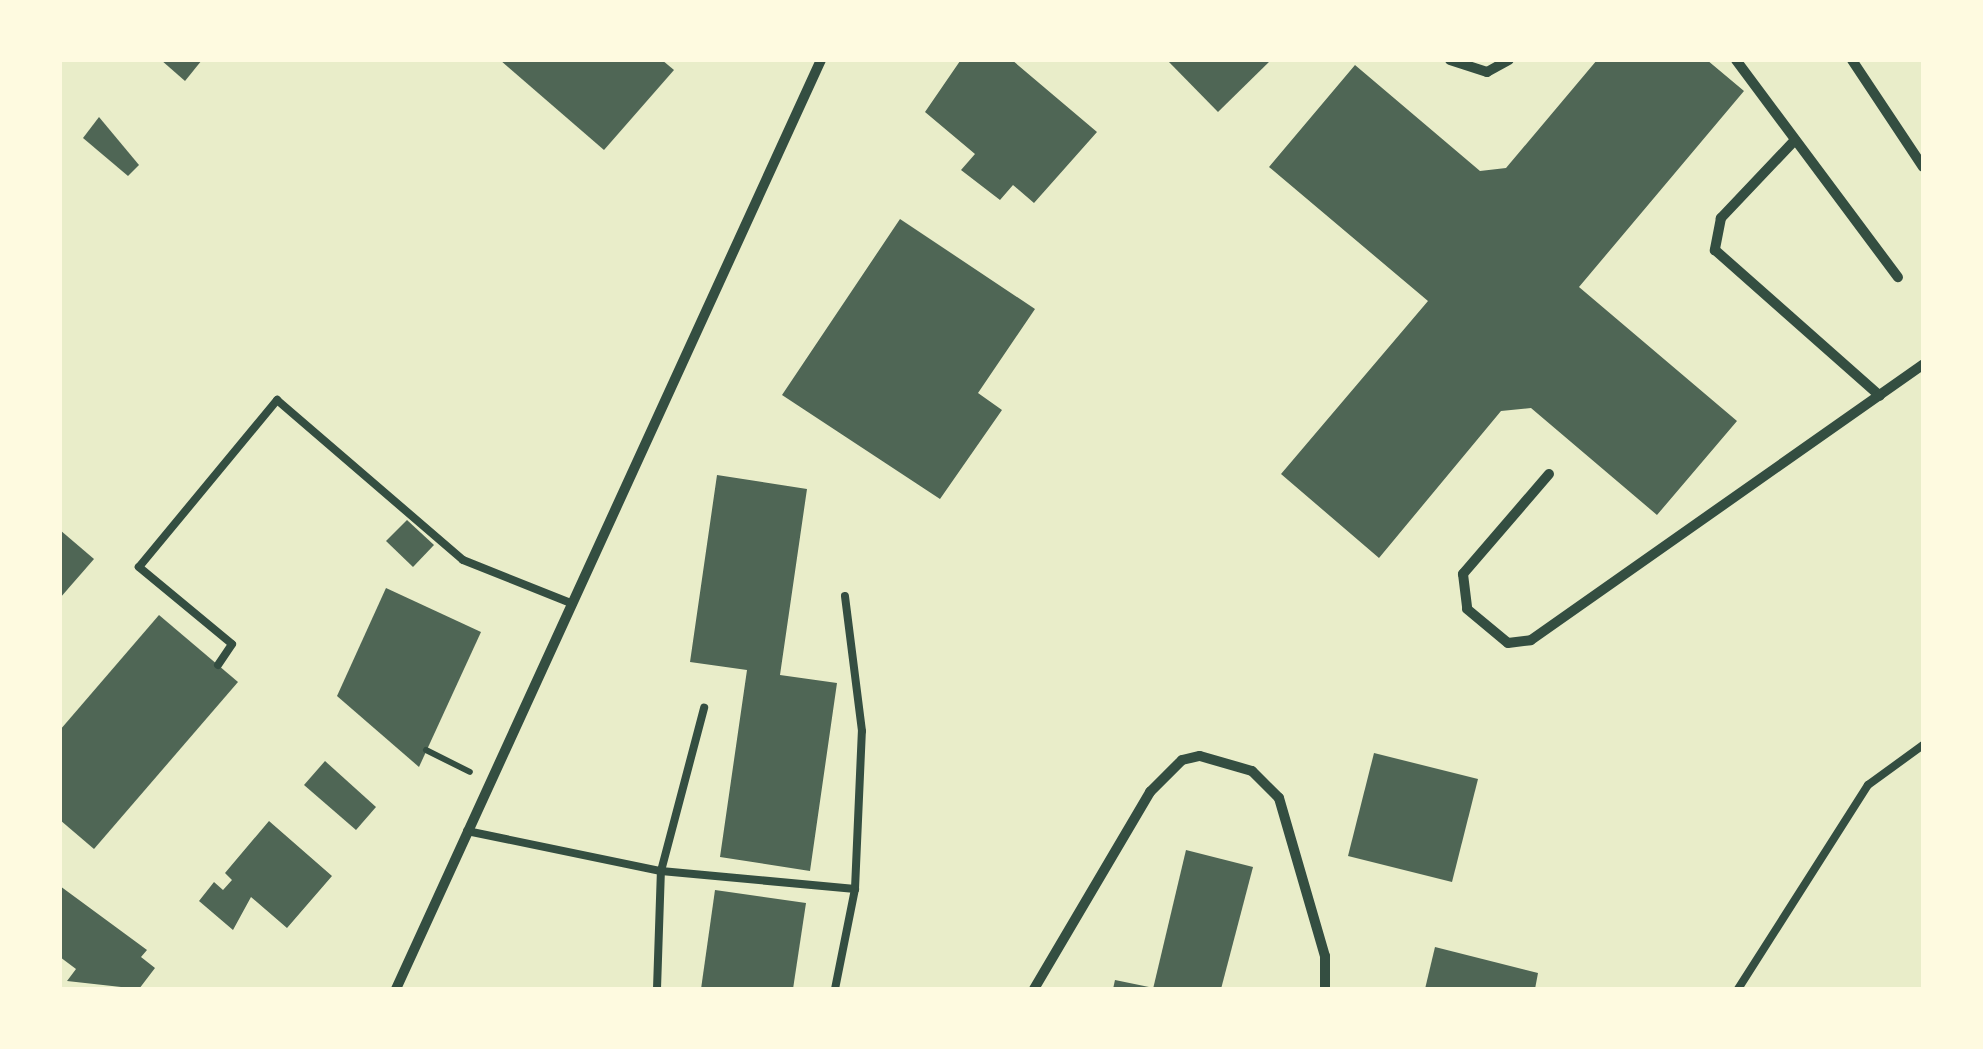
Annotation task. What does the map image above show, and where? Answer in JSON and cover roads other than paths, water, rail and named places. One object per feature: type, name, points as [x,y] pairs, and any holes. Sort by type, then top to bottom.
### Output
[{"type":"street","points":[[396,989],[821,60]]},
{"type":"street","points":[[1450,60],[1476,72],[1509,60]]},
{"type":"street","points":[[1736,60],[1898,277]]},
{"type":"street","points":[[1852,60],[1923,167]]},
{"type":"street","points":[[1795,140],[1721,218],[1715,250],[1880,396]]},
{"type":"street","points":[[1550,474],[1464,574],[1467,609],[1508,643],[1532,640],[1923,364]]},
{"type":"street","points":[[1034,989],[1150,792],[1182,760],[1200,756],[1259,774],[1279,798],[1325,956],[1326,989]]},
{"type":"lane","points":[[218,665],[232,644],[139,566],[277,400],[464,560],[572,604]]},
{"type":"lane","points":[[835,989],[855,889],[862,731],[845,596]]},
{"type":"lane","points":[[656,989],[661,871],[704,708]]},
{"type":"lane","points":[[1738,989],[1868,785],[1923,745]]},
{"type":"lane","points":[[467,831],[661,871],[855,889]]}]
